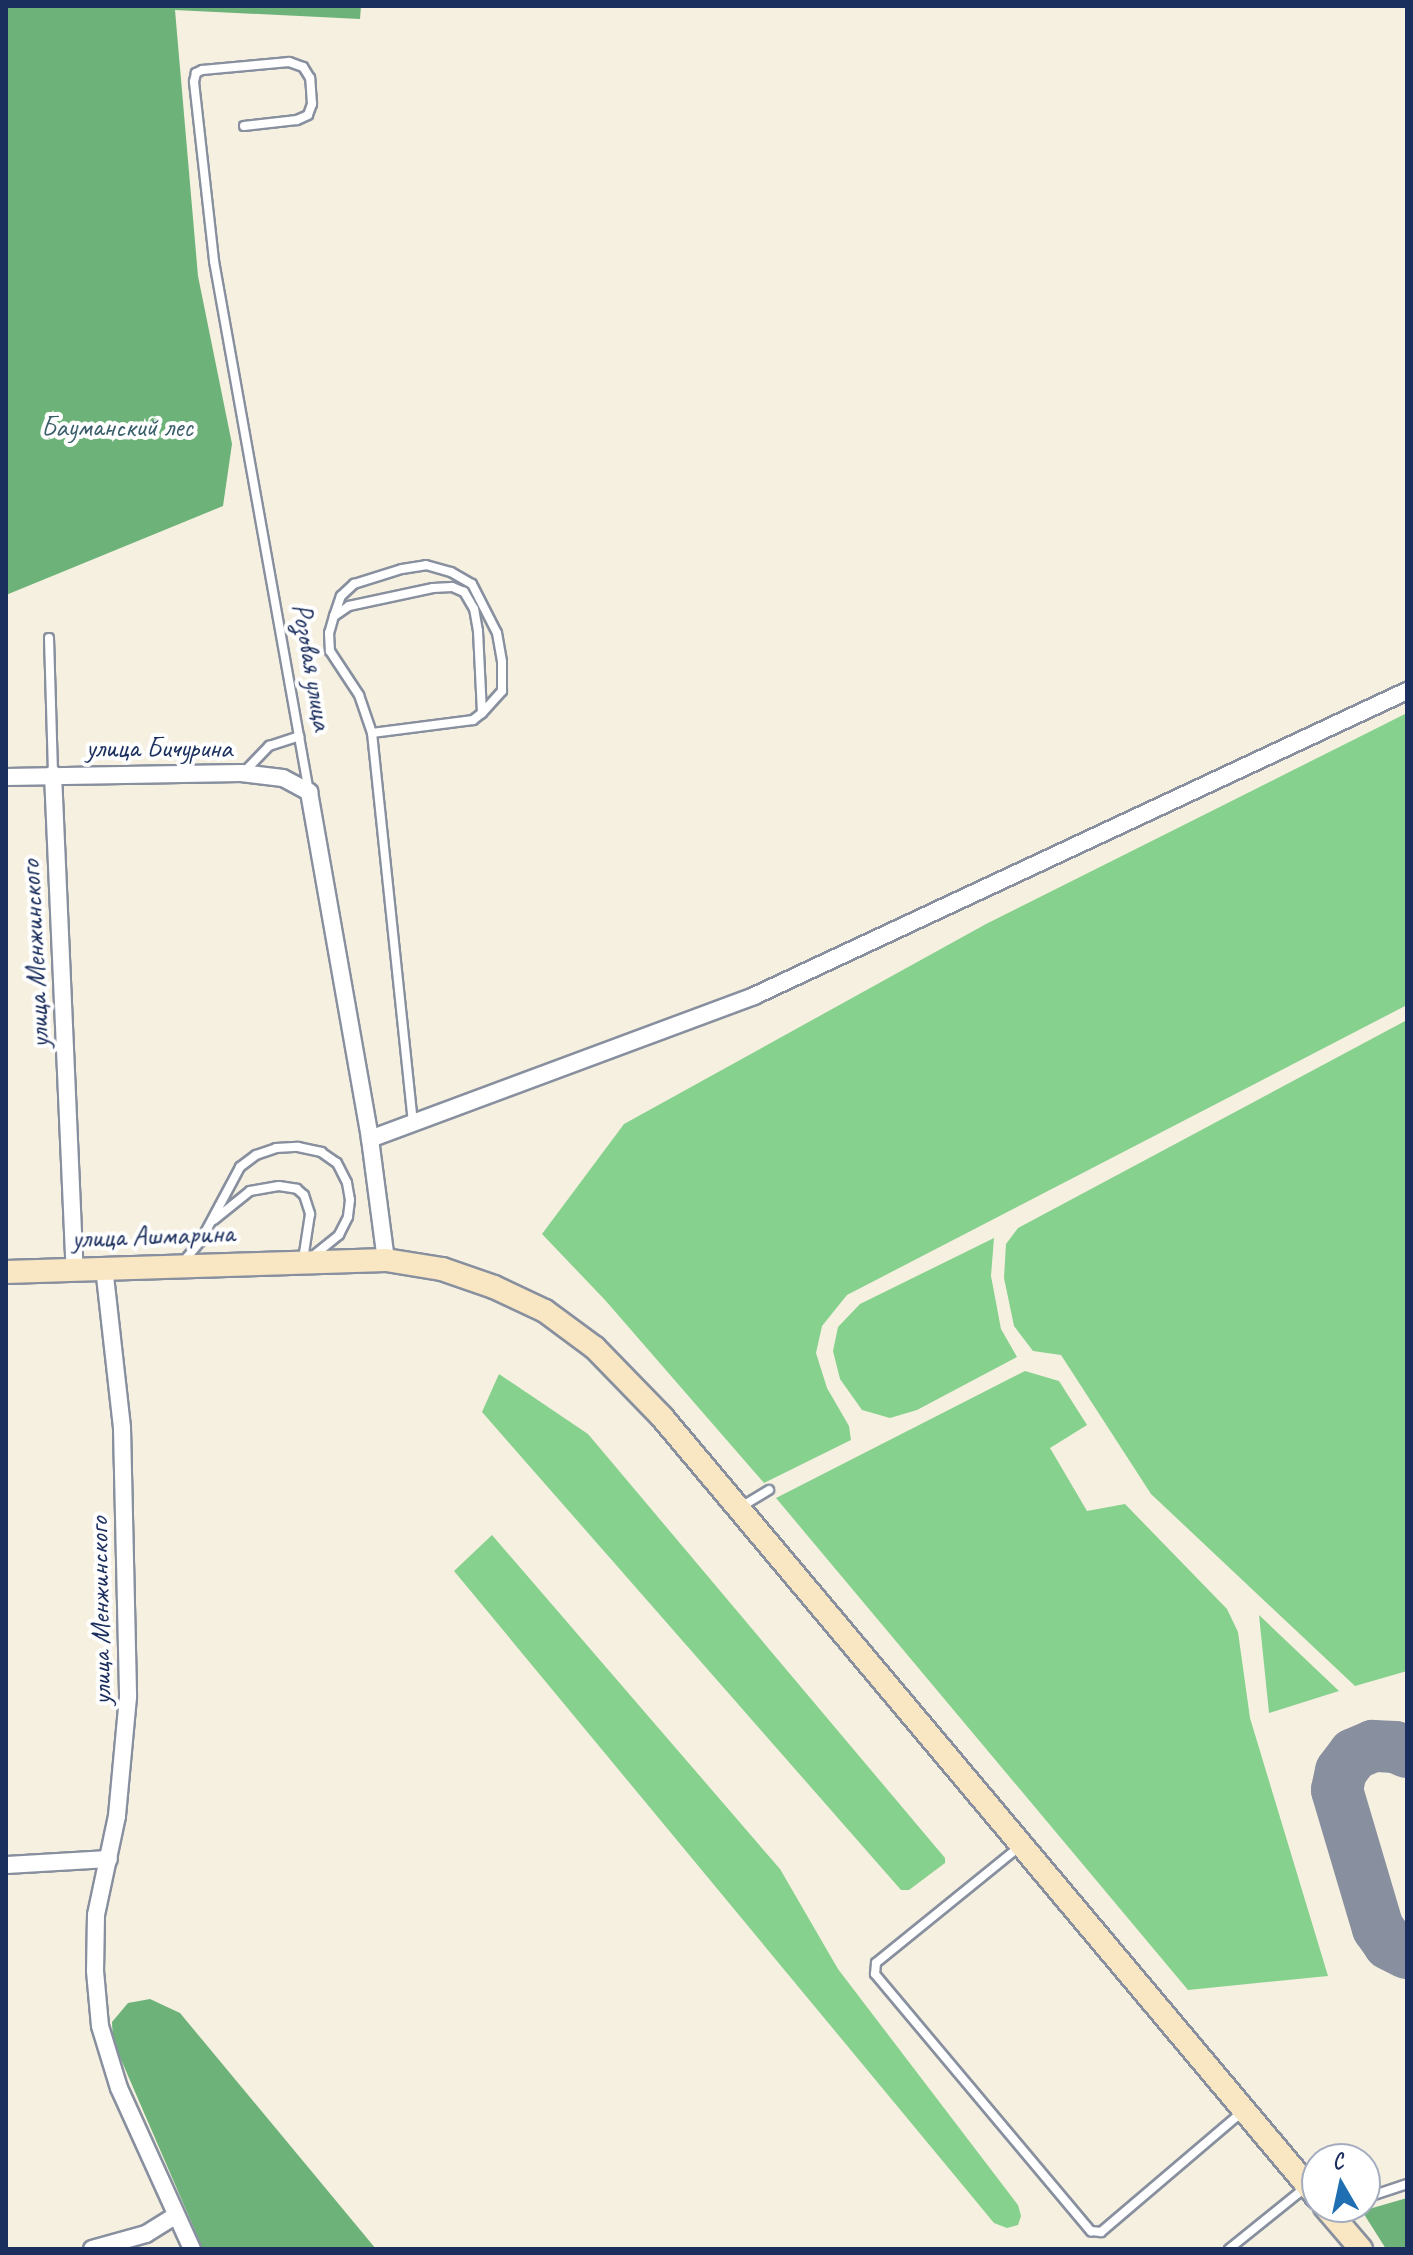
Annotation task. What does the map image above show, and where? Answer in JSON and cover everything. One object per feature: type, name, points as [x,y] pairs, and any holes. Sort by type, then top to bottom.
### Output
[{"type":"street","points":[[370,1139],[754,996],[1407,691]]},
{"type":"street","name":"улица Бичурина","points":[[6,777],[53,774],[212,776],[241,773],[283,778],[309,792]]},
{"type":"street","name":"улица Менжинского","points":[[53,774],[75,1269]]},
{"type":"street","name":"Розовая улица","points":[[309,792],[370,1139],[386,1260]]},
{"type":"street","name":"улица Ашмарина","points":[[6,1272],[386,1260],[442,1269],[494,1287],[545,1311],[607,1359],[662,1417],[1301,2178]]},
{"type":"street","name":"улица Менжинского","points":[[104,1267],[122,1428],[127,1608],[125,1748],[109,1859],[96,1915],[95,1971],[100,2026],[119,2088],[192,2249]]},
{"type":"street","points":[[6,1865],[109,1859]]},
{"type":"street","points":[[92,2249],[146,2234],[175,2216]]},
{"type":"street","points":[[1344,2223],[1361,2249]]},
{"type":"lane","name":"Розовая улица","points":[[244,126],[297,120],[308,115],[312,104],[310,78],[303,67],[289,62],[202,70],[196,73],[194,82],[214,261],[309,792]]},
{"type":"lane","points":[[372,733],[473,720],[502,691],[502,662],[497,633],[472,584],[451,572],[426,565],[354,584],[341,596],[329,633],[330,651],[359,695],[372,733],[413,1123]]},
{"type":"lane","points":[[464,592],[472,584]]},
{"type":"lane","points":[[334,616],[349,606],[433,588],[452,587],[464,592],[474,609],[478,631],[482,713]]},
{"type":"lane","name":"улица Менжинского","points":[[49,638],[53,774]]},
{"type":"lane","points":[[241,773],[252,767],[269,746],[299,736]]},
{"type":"lane","points":[[181,1265],[200,1242],[240,1167],[256,1155],[298,1147],[321,1152],[337,1163],[347,1183],[348,1217],[339,1235],[323,1250],[303,1261]]},
{"type":"lane","points":[[209,1224],[250,1191],[279,1186],[297,1189],[304,1195],[310,1214],[303,1261]]},
{"type":"lane","points":[[738,1509],[769,1490]]},
{"type":"lane","points":[[1020,1846],[876,1963],[875,1974],[1091,2231],[1101,2232],[1244,2110]]},
{"type":"lane","points":[[1381,2193],[1407,2184]]},
{"type":"lane","points":[[1229,2249],[1301,2199]]},
{"type":"green space","name":"Бауманский лес","points":[[6,6],[361,6],[360,19],[175,10],[198,276],[232,444],[223,506],[6,595]]},
{"type":"green space","points":[[1407,713],[1407,1005],[847,1295],[822,1326],[816,1353],[827,1388],[849,1426],[851,1440],[764,1483],[605,1300],[542,1234],[624,1124],[986,924]]},
{"type":"green space","points":[[1407,1020],[1407,1671],[1355,1686],[1151,1494],[1061,1355],[1033,1351],[1014,1326],[1004,1278],[1006,1244],[1018,1228]]},
{"type":"green space","points":[[994,1238],[991,1276],[1001,1329],[1017,1357],[917,1410],[890,1418],[862,1410],[840,1379],[833,1351],[838,1327],[860,1304]]},
{"type":"green space","points":[[1025,1371],[1059,1381],[1087,1425],[1050,1448],[1087,1511],[1125,1504],[1227,1609],[1238,1632],[1250,1718],[1328,1976],[1188,1990],[776,1498]]},
{"type":"green space","points":[[499,1374],[588,1434],[945,1858],[945,1863],[909,1890],[901,1890],[482,1412]]},
{"type":"green space","points":[[492,1535],[780,1869],[838,1969],[1018,2205],[1021,2216],[1018,2225],[1007,2228],[994,2223],[454,1571]]},
{"type":"green space","points":[[1259,1615],[1339,1691],[1269,1713]]},
{"type":"green space","points":[[150,1999],[180,2013],[376,2249],[203,2249],[113,2041],[112,2022],[128,2003]]},
{"type":"green space","points":[[1407,2198],[1407,2249],[1386,2249],[1370,2223],[1381,2223],[1381,2206]]},
{"type":"taxiway","points":[[1407,1752],[1395,1747],[1373,1746],[1354,1754],[1341,1771],[1337,1790],[1378,1928],[1389,1944],[1407,1953]]}]
